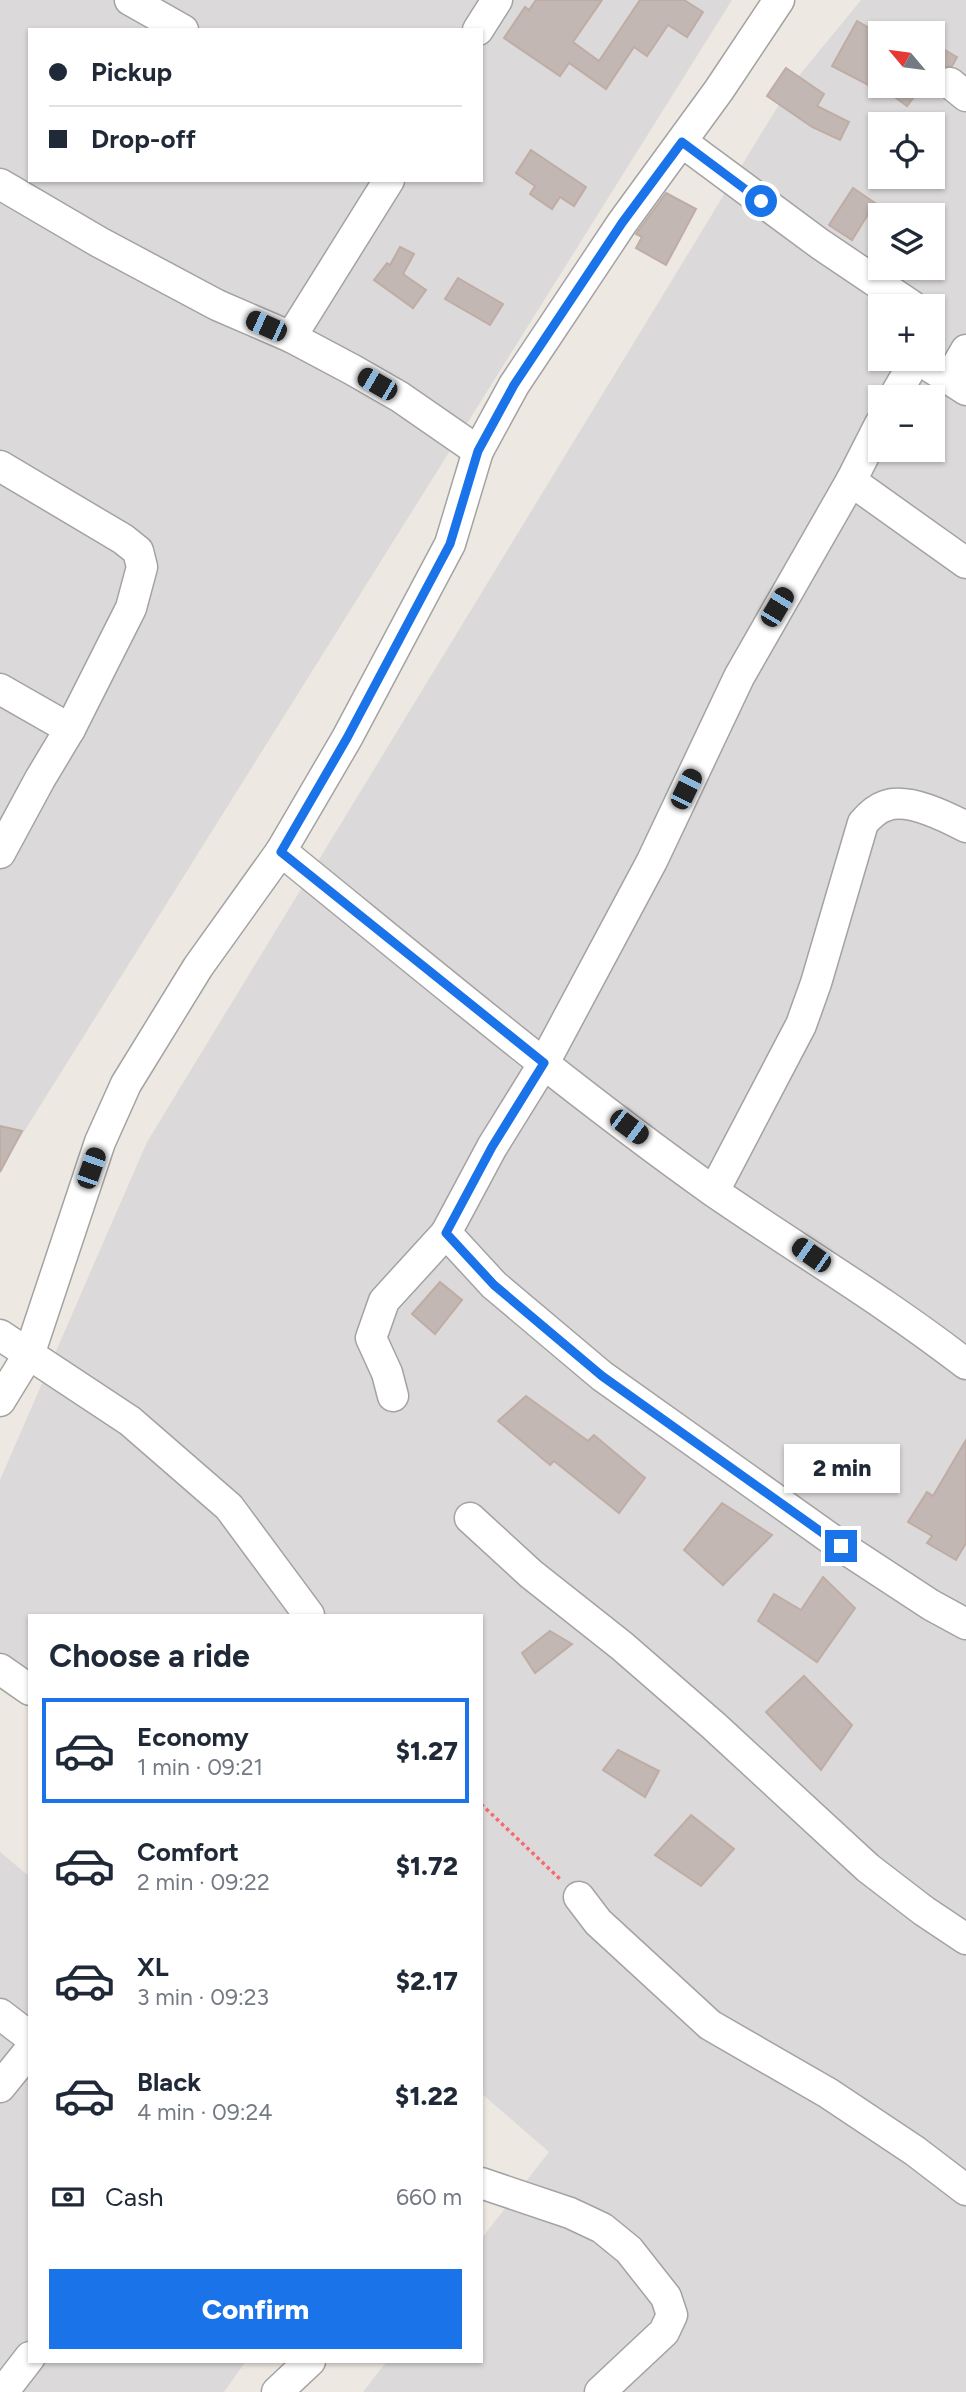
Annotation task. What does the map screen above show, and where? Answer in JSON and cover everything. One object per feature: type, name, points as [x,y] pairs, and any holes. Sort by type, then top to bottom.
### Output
[{"type":"street","points":[[130,0],[179,28]]},
{"type":"street","points":[[479,28],[497,0]]},
{"type":"street","points":[[0,1401],[30,1352],[100,1142],[126,1084],[198,967],[281,852],[347,738],[450,544],[478,451],[514,385],[622,223],[682,142],[779,0]]},
{"type":"street","points":[[682,142],[820,244],[894,294]]},
{"type":"street","points":[[290,337],[388,182]]},
{"type":"street","points":[[0,184],[99,242],[217,305],[290,337],[400,397],[478,451]]},
{"type":"street","points":[[936,371],[957,384],[966,350]]},
{"type":"street","points":[[393,1396],[387,1373],[371,1338],[384,1301],[446,1233],[492,1147],[544,1063],[652,861],[738,677],[868,448]]},
{"type":"street","points":[[0,466],[106,528],[138,551],[142,567],[131,608],[70,729],[0,853]]},
{"type":"street","points":[[851,481],[966,563]]},
{"type":"street","points":[[0,690],[70,729]]},
{"type":"street","points":[[714,1191],[801,1025],[863,823],[886,805],[900,803],[942,814],[966,827]]},
{"type":"street","points":[[281,852],[544,1063],[714,1191],[841,1275],[966,1364]]},
{"type":"street","points":[[446,1233],[494,1285],[602,1376],[841,1546],[931,1605],[966,1624]]},
{"type":"street","points":[[0,1335],[30,1352],[130,1420],[229,1507],[308,1614]]},
{"type":"street","points":[[470,1518],[531,1574],[673,1690],[868,1868],[966,1939]]},
{"type":"street","points":[[0,1669],[28,1689]]},
{"type":"street","points":[[579,1897],[598,1922],[710,2025],[828,2093],[915,2151],[966,2190]]},
{"type":"street","points":[[0,2014],[28,2036]]},
{"type":"street","points":[[0,2087],[28,2052]]},
{"type":"street","points":[[483,2184],[570,2213],[602,2228],[629,2250],[666,2297],[672,2315],[664,2332],[600,2392]]},
{"type":"street","points":[[3,2392],[28,2360]]},
{"type":"street","points":[[277,2392],[308,2363]]},
{"type":"path","points":[[483,1806],[579,1897]]},
{"type":"shaded area","points":[[0,0],[732,0],[0,1170]]},
{"type":"shaded area","points":[[861,0],[966,0],[966,2392],[363,2392],[385,2363],[483,2363],[483,2236],[549,2152],[483,2095],[483,1614],[28,1614],[28,1698],[0,1674],[0,1480],[147,1142],[789,88]]},
{"type":"shaded area","points":[[0,1852],[28,1875],[28,2363],[245,2363],[224,2392],[0,2392]]},
{"type":"building","points":[[536,0],[602,0],[573,42],[599,61],[640,0],[684,0],[703,12],[687,37],[668,25],[647,56],[634,47],[606,89],[569,63],[560,76],[504,38],[525,7],[529,10]]},
{"type":"building","points":[[857,21],[868,27],[868,85],[832,66]]},
{"type":"building","points":[[945,50],[957,57],[952,66],[945,67]]},
{"type":"building","points":[[786,68],[824,94],[817,106],[849,122],[840,140],[812,127],[767,96]]},
{"type":"building","points":[[896,98],[913,98],[907,106]]},
{"type":"building","points":[[531,150],[586,187],[574,206],[560,197],[552,209],[530,194],[535,186],[516,173]]},
{"type":"building","points":[[853,188],[875,203],[868,203],[868,214],[852,240],[829,225]]},
{"type":"building","points":[[666,193],[696,209],[666,265],[636,248],[642,237],[636,234]]},
{"type":"building","points":[[400,247],[414,254],[403,274],[426,290],[413,308],[374,280],[387,263],[390,265]]},
{"type":"building","points":[[458,278],[503,304],[490,325],[445,299]]},
{"type":"building","points":[[0,1126],[22,1131],[0,1172]]},
{"type":"building","points":[[440,1282],[462,1300],[435,1334],[412,1314]]},
{"type":"building","points":[[526,1396],[588,1441],[594,1435],[645,1478],[619,1513],[554,1461],[550,1465],[498,1421]]},
{"type":"building","points":[[966,1440],[966,1543],[956,1560],[927,1543],[932,1536],[908,1522],[927,1492],[933,1496]]},
{"type":"building","points":[[722,1503],[772,1535],[723,1585],[684,1550]]},
{"type":"building","points":[[823,1577],[855,1608],[817,1662],[758,1621],[774,1594],[801,1610]]},
{"type":"building","points":[[550,1631],[572,1644],[535,1673],[522,1653]]},
{"type":"building","points":[[804,1676],[852,1725],[821,1770],[766,1712]]},
{"type":"building","points":[[618,1750],[659,1771],[645,1797],[603,1770]]},
{"type":"building","points":[[691,1815],[734,1849],[701,1886],[655,1855]]},
{"type":"route","points":[[761,201],[682,142],[622,223],[514,385],[478,451],[450,544],[347,738],[281,852],[544,1063],[492,1147],[446,1233],[494,1285],[602,1376],[841,1546]]}]
